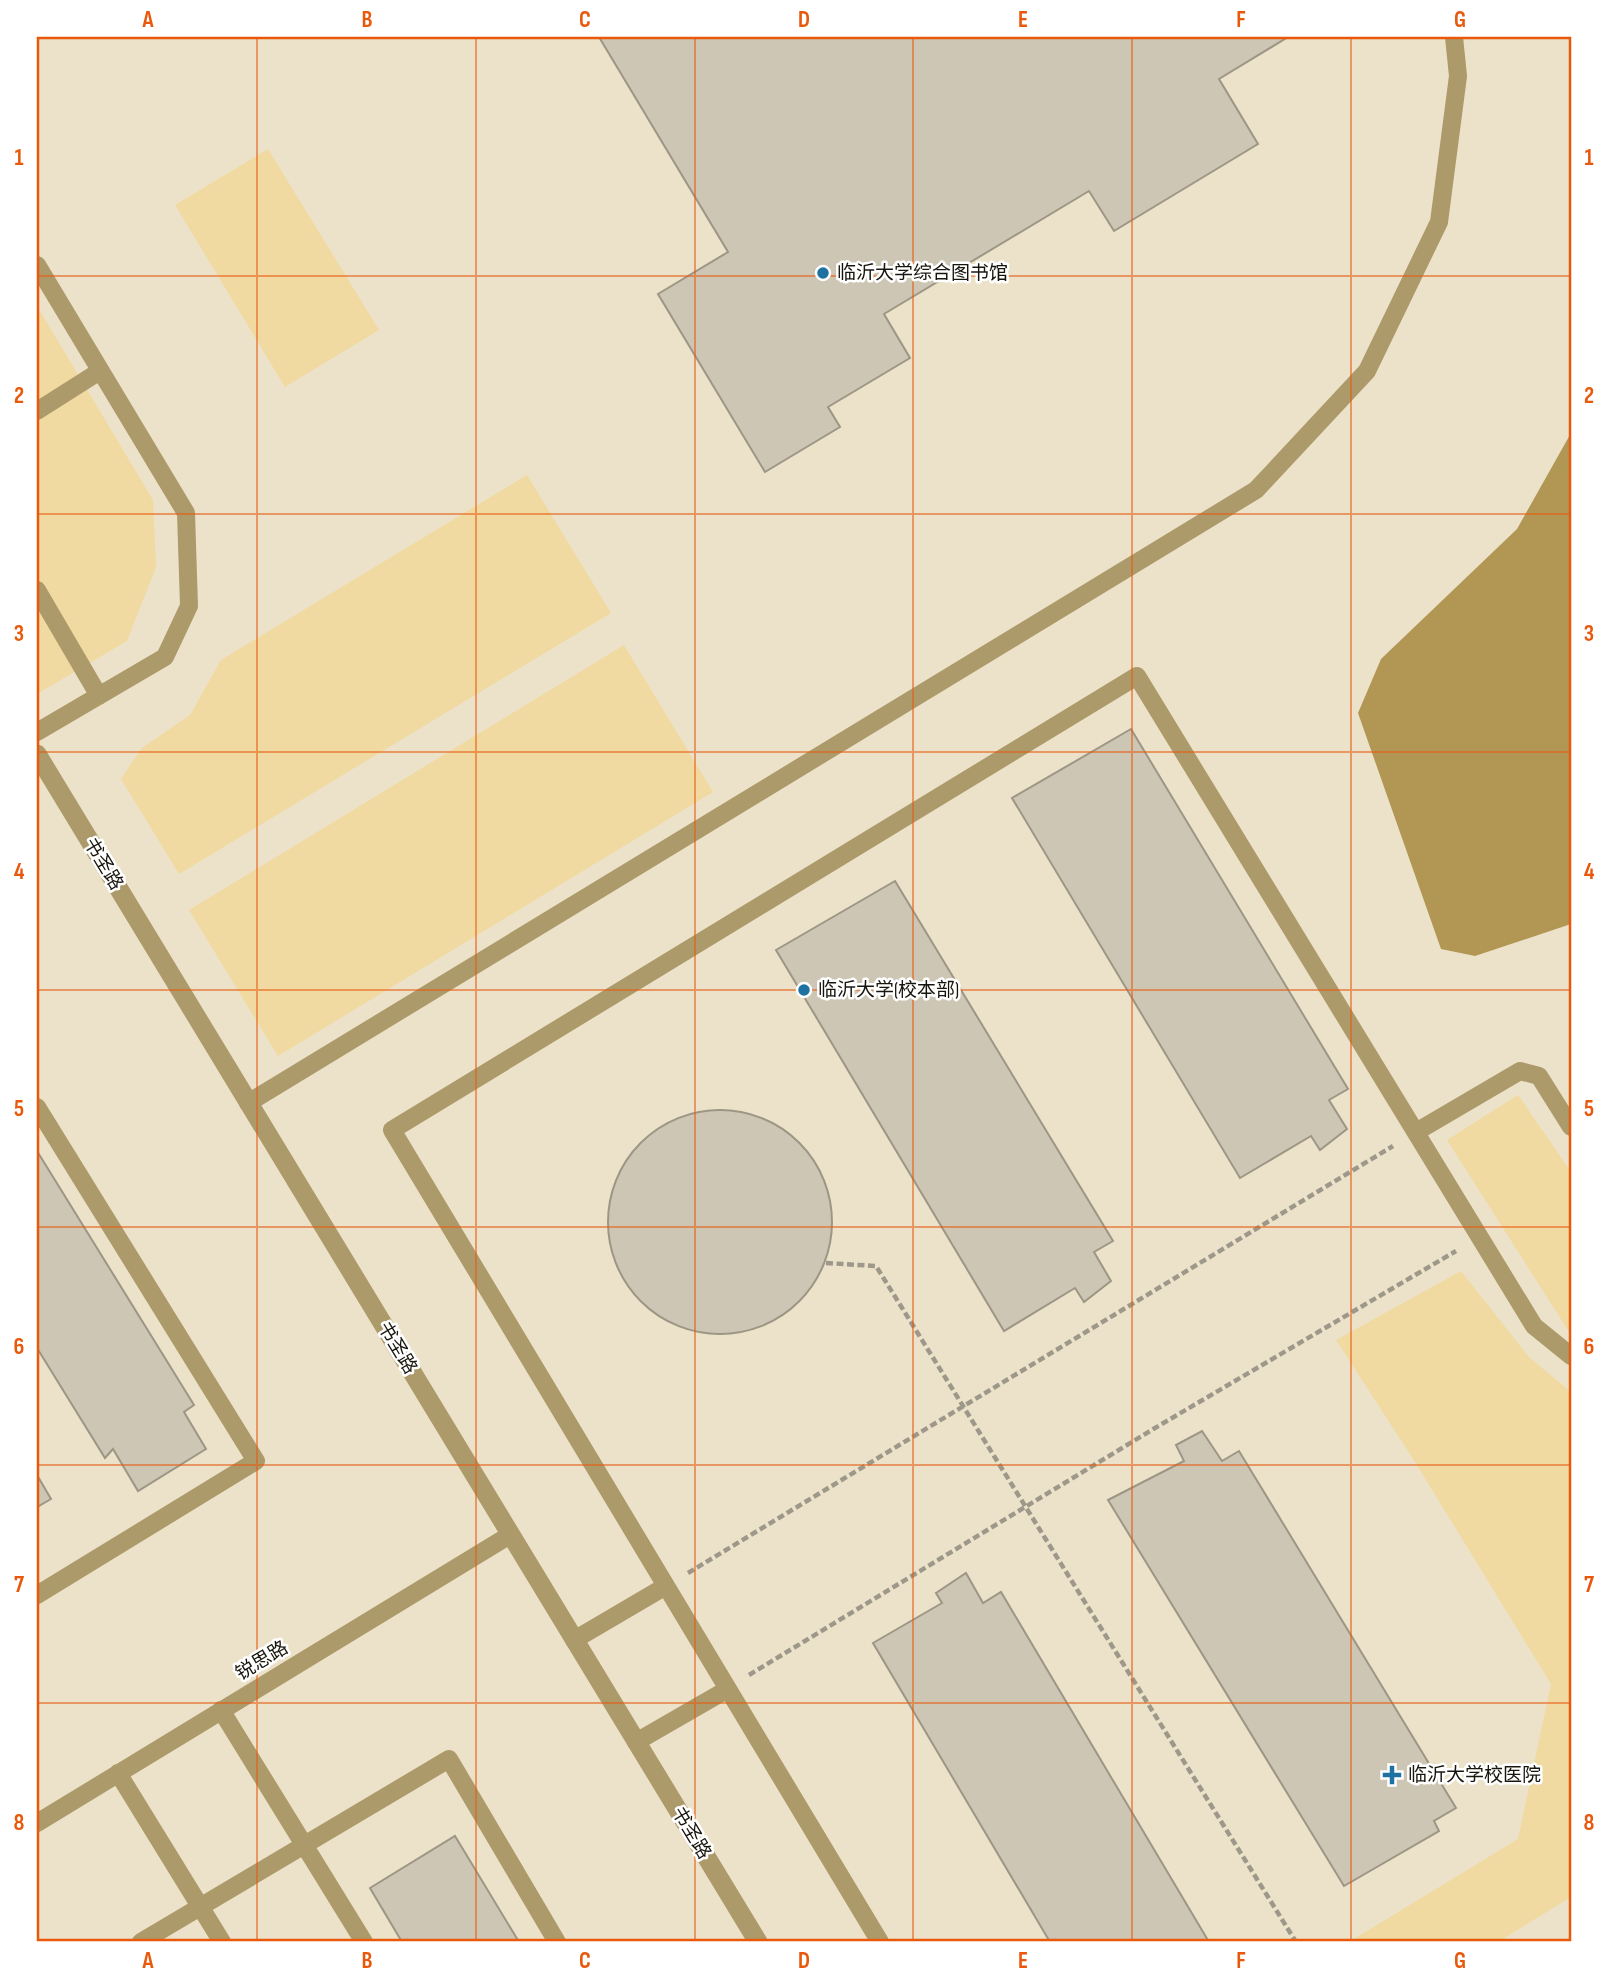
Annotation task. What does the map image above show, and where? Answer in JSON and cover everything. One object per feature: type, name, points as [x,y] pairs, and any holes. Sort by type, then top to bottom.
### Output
[{"type":"street","name":"书圣路","points":[[37,754],[758,1942]]},
{"type":"lane","points":[[248,1103],[1256,491],[1367,371],[1439,222],[1458,76],[1454,37]]},
{"type":"lane","points":[[37,265],[186,513],[189,606],[165,657],[37,732]]},
{"type":"lane","points":[[37,411],[100,371]]},
{"type":"lane","points":[[37,590],[99,696]]},
{"type":"lane","points":[[880,1942],[392,1130],[1137,676],[1534,1326],[1571,1356]]},
{"type":"lane","points":[[1416,1132],[1520,1071],[1539,1076],[1571,1127]]},
{"type":"lane","points":[[37,1107],[256,1461],[37,1595]]},
{"type":"lane","name":"锐思路","points":[[37,1823],[510,1535]]},
{"type":"lane","points":[[574,1640],[666,1586]]},
{"type":"lane","points":[[636,1742],[728,1689]]},
{"type":"lane","points":[[221,1710],[364,1942]]},
{"type":"lane","points":[[141,1942],[449,1759],[557,1942]]},
{"type":"lane","points":[[118,1773],[222,1942]]},
{"type":"path","points":[[666,1586],[1416,1132]]},
{"type":"path","points":[[728,1689],[1024,1508],[1480,1237]]},
{"type":"path","points":[[826,1263],[876,1266],[1296,1942]]},
{"type":"shaded area","name":"临沂大学(校本部)","points":[[37,37],[1571,37],[1571,1942],[37,1942]]},
{"type":"shaded area","points":[[268,149],[379,330],[285,387],[175,205]]},
{"type":"shaded area","points":[[37,306],[153,500],[156,567],[127,641],[37,694]]},
{"type":"shaded area","points":[[1571,433],[1571,924],[1475,956],[1441,949],[1358,713],[1381,659],[1517,529]]},
{"type":"shaded area","points":[[527,475],[611,613],[179,874],[121,779],[142,748],[190,715],[221,660]]},
{"type":"shaded area","points":[[624,645],[713,792],[278,1056],[189,910]]},
{"type":"shaded area","points":[[1518,1095],[1571,1172],[1571,1335],[1447,1140]]},
{"type":"shaded area","points":[[1461,1271],[1529,1357],[1571,1392],[1571,1897],[1498,1942],[1349,1942],[1518,1839],[1551,1684],[1415,1462],[1336,1340]]},
{"type":"building","name":"临沂大学综合图书馆","points":[[599,37],[1288,37],[1219,79],[1258,144],[1114,231],[1089,191],[884,314],[910,358],[828,407],[840,427],[765,472],[658,294],[728,252]]},
{"type":"building","points":[[1131,729],[1348,1089],[1329,1100],[1347,1129],[1320,1150],[1311,1136],[1240,1178],[1012,798]]},
{"type":"building","points":[[895,881],[1113,1241],[1094,1252],[1111,1281],[1084,1302],[1075,1288],[1004,1331],[776,950]]},
{"type":"building","points":[[731,1110],[753,1114],[773,1123],[791,1135],[807,1151],[828,1189],[832,1222],[828,1255],[824,1265],[807,1293],[791,1309],[753,1330],[709,1334],[687,1330],[667,1321],[649,1309],[633,1293],[612,1255],[608,1211],[612,1189],[621,1169],[633,1151],[649,1135],[687,1114]]},
{"type":"building","points":[[37,1151],[194,1405],[184,1412],[206,1449],[138,1491],[113,1449],[105,1458],[37,1348]]},
{"type":"building","points":[[1202,1431],[1222,1461],[1239,1451],[1456,1808],[1434,1821],[1439,1831],[1344,1886],[1108,1500],[1184,1461],[1176,1445]]},
{"type":"building","points":[[37,1475],[51,1499],[37,1507]]},
{"type":"building","points":[[966,1573],[983,1603],[1001,1592],[1209,1942],[1050,1942],[873,1643],[942,1603],[936,1593]]},
{"type":"building","points":[[455,1836],[519,1942],[402,1942],[370,1888]]},
{"type":"place","name":"临沂大学综合图书馆","points":[[823,273]]},
{"type":"place","name":"临沂大学(校本部)","points":[[804,990]]},
{"type":"place","name":"临沂大学校医院","points":[[1392,1775]]}]
